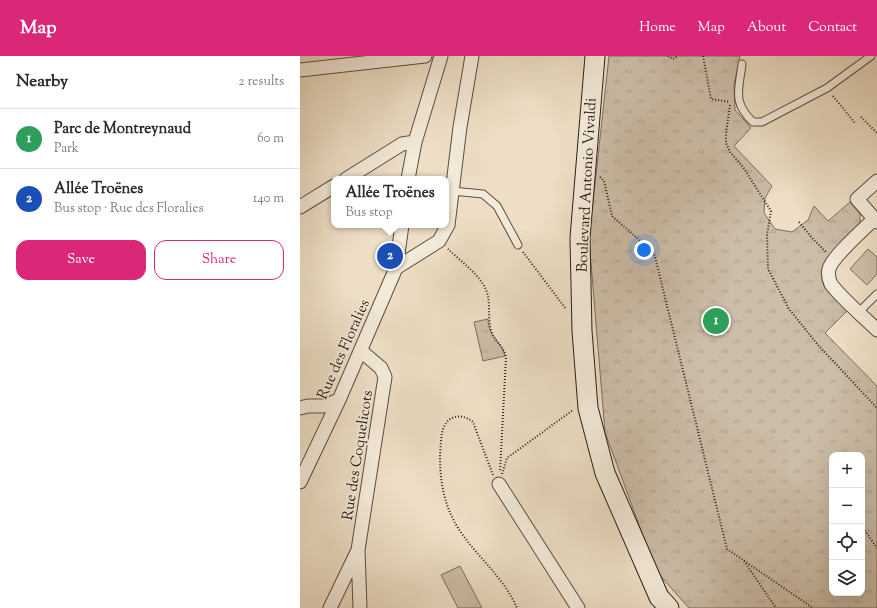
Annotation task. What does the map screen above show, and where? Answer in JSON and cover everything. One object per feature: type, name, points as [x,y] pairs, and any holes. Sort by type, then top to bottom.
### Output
[{"type":"street","points":[[300,70],[425,56]]},
{"type":"street","points":[[409,176],[415,142],[441,56]]},
{"type":"street","points":[[449,216],[460,127],[472,56]]},
{"type":"street","name":"Boulevard Antonio Vivaldi","points":[[590,60],[586,160],[580,238],[582,331],[588,408],[605,473],[658,597],[669,608]]},
{"type":"street","points":[[351,176],[402,144],[415,142]]},
{"type":"street","points":[[877,181],[857,200],[876,220],[834,260],[829,269],[831,283],[877,330]]},
{"type":"street","points":[[300,207],[331,188]]},
{"type":"street","name":"Rue des Floralies","points":[[300,482],[339,400],[396,268],[402,228]]},
{"type":"street","points":[[396,268],[439,241],[446,228]]},
{"type":"street","name":"Rue des Coquelicots","points":[[360,351],[381,368],[385,377],[358,550],[360,608]]},
{"type":"street","points":[[300,408],[308,406],[324,406],[339,400]]},
{"type":"street","points":[[499,484],[578,608]]},
{"type":"street","name":"Rue des Coquelicots","points":[[330,608],[358,550]]},
{"type":"lane","points":[[742,64],[738,102],[743,113],[753,122],[762,122],[827,88],[871,56]]},
{"type":"lane","points":[[452,191],[483,194],[496,206],[518,245]]},
{"type":"lane","points":[[859,312],[877,294]]},
{"type":"path","points":[[668,56],[672,59],[678,56]]},
{"type":"path","points":[[703,56],[711,99],[731,102],[728,114],[726,143],[730,152],[743,167],[771,211],[767,241],[768,269],[789,309],[818,345],[877,408]]},
{"type":"path","points":[[827,88],[855,123]]},
{"type":"path","points":[[861,117],[877,133]]},
{"type":"path","points":[[586,160],[604,181],[612,216],[654,253],[727,549],[813,608]]},
{"type":"path","points":[[800,222],[812,238],[834,260]]},
{"type":"path","points":[[439,241],[484,284],[488,296],[491,330],[494,337],[505,351],[506,357],[499,484]]},
{"type":"path","points":[[518,245],[568,312]]},
{"type":"path","points":[[499,484],[507,458],[573,409],[588,408]]},
{"type":"path","points":[[499,484],[494,480],[473,422],[462,416],[455,417],[446,422],[443,429],[441,443],[440,470],[444,497],[453,520],[499,577],[512,595],[517,608]]},
{"type":"path","points":[[865,531],[877,548]]},
{"type":"path","points":[[744,560],[776,608]]},
{"type":"green space","points":[[609,56],[740,56],[734,85],[735,110],[751,128],[734,146],[772,186],[765,198],[764,213],[775,229],[792,232],[808,220],[814,206],[828,221],[850,202],[860,214],[860,225],[827,260],[823,268],[822,277],[825,289],[848,310],[825,333],[877,386],[877,608],[689,608],[656,571],[605,432],[589,239]]},
{"type":"green space","points":[[868,249],[877,257],[877,274],[867,285],[850,269]]},
{"type":"green space","points":[[488,319],[493,336],[501,346],[505,356],[483,361],[474,322]]},
{"type":"green space","points":[[460,566],[482,608],[458,608],[441,575]]},
{"type":"place","name":"Allée Troënes","points":[[390,256]]},
{"type":"place","name":"Parc de Montreynaud","points":[[716,321]]}]
